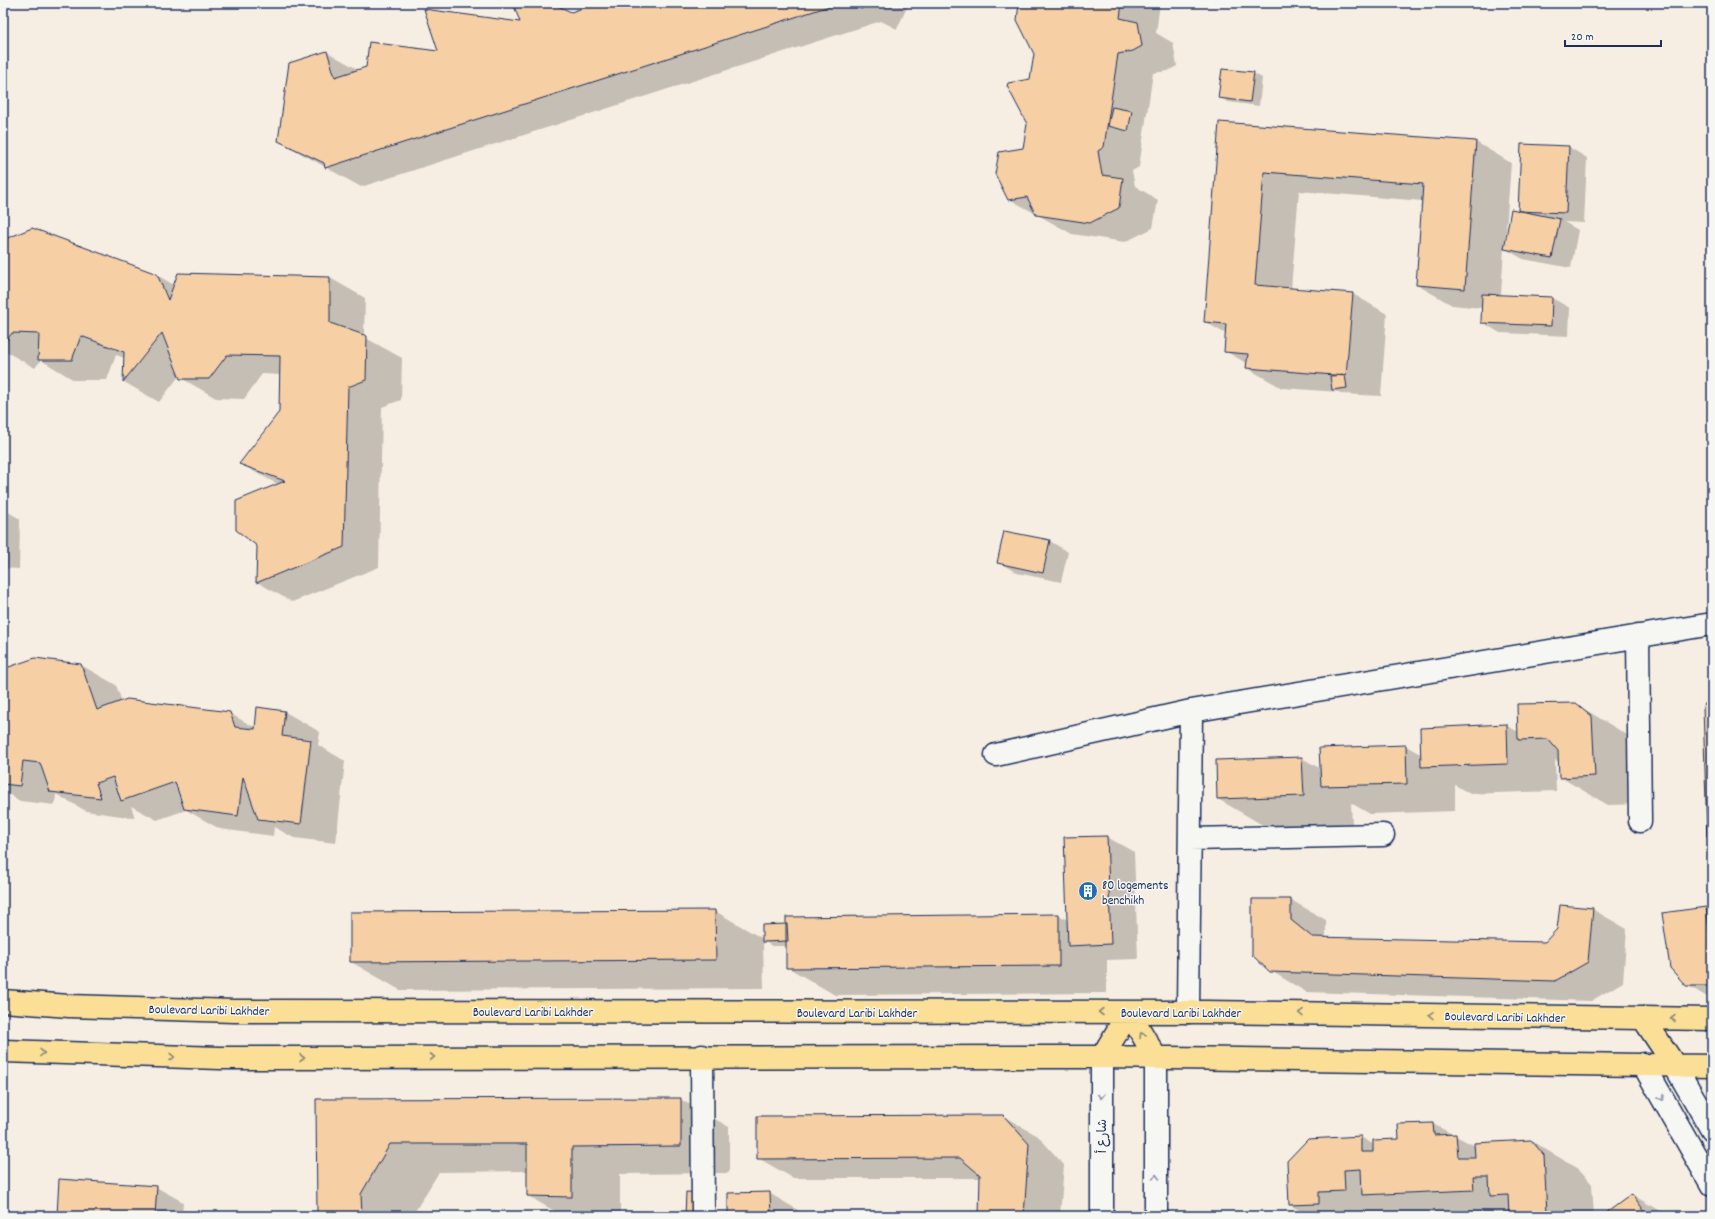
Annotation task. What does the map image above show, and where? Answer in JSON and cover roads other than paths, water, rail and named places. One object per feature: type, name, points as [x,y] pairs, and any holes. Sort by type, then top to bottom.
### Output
[{"type":"main road","name":"Boulevard Laribi Lakhder","points":[[3,1001],[69,1006],[234,1011],[1188,1012],[1712,1019]]},
{"type":"main road","points":[[1102,1057],[1129,1012],[1156,1058]]},
{"type":"main road","points":[[1643,1018],[1643,1064]]},
{"type":"main road","points":[[1643,1018],[1674,1066]]},
{"type":"main road","points":[[3,1051],[220,1058],[702,1056],[1102,1057],[1712,1066]]},
{"type":"street","points":[[996,755],[1191,711],[1712,624]]},
{"type":"street","points":[[1638,636],[1640,821]]},
{"type":"street","points":[[1188,1012],[1191,711]]},
{"type":"street","points":[[1190,839],[1383,835]]},
{"type":"street","points":[[702,1056],[703,1216]]},
{"type":"street","name":"شارع أ","points":[[1102,1057],[1102,1216]]},
{"type":"street","points":[[1156,1058],[1156,1216]]},
{"type":"street","points":[[1643,1064],[1712,1185]]},
{"type":"street","points":[[1674,1066],[1712,1130]]},
{"type":"place","name":"80 logements benchikh","points":[[1088,891]]}]
